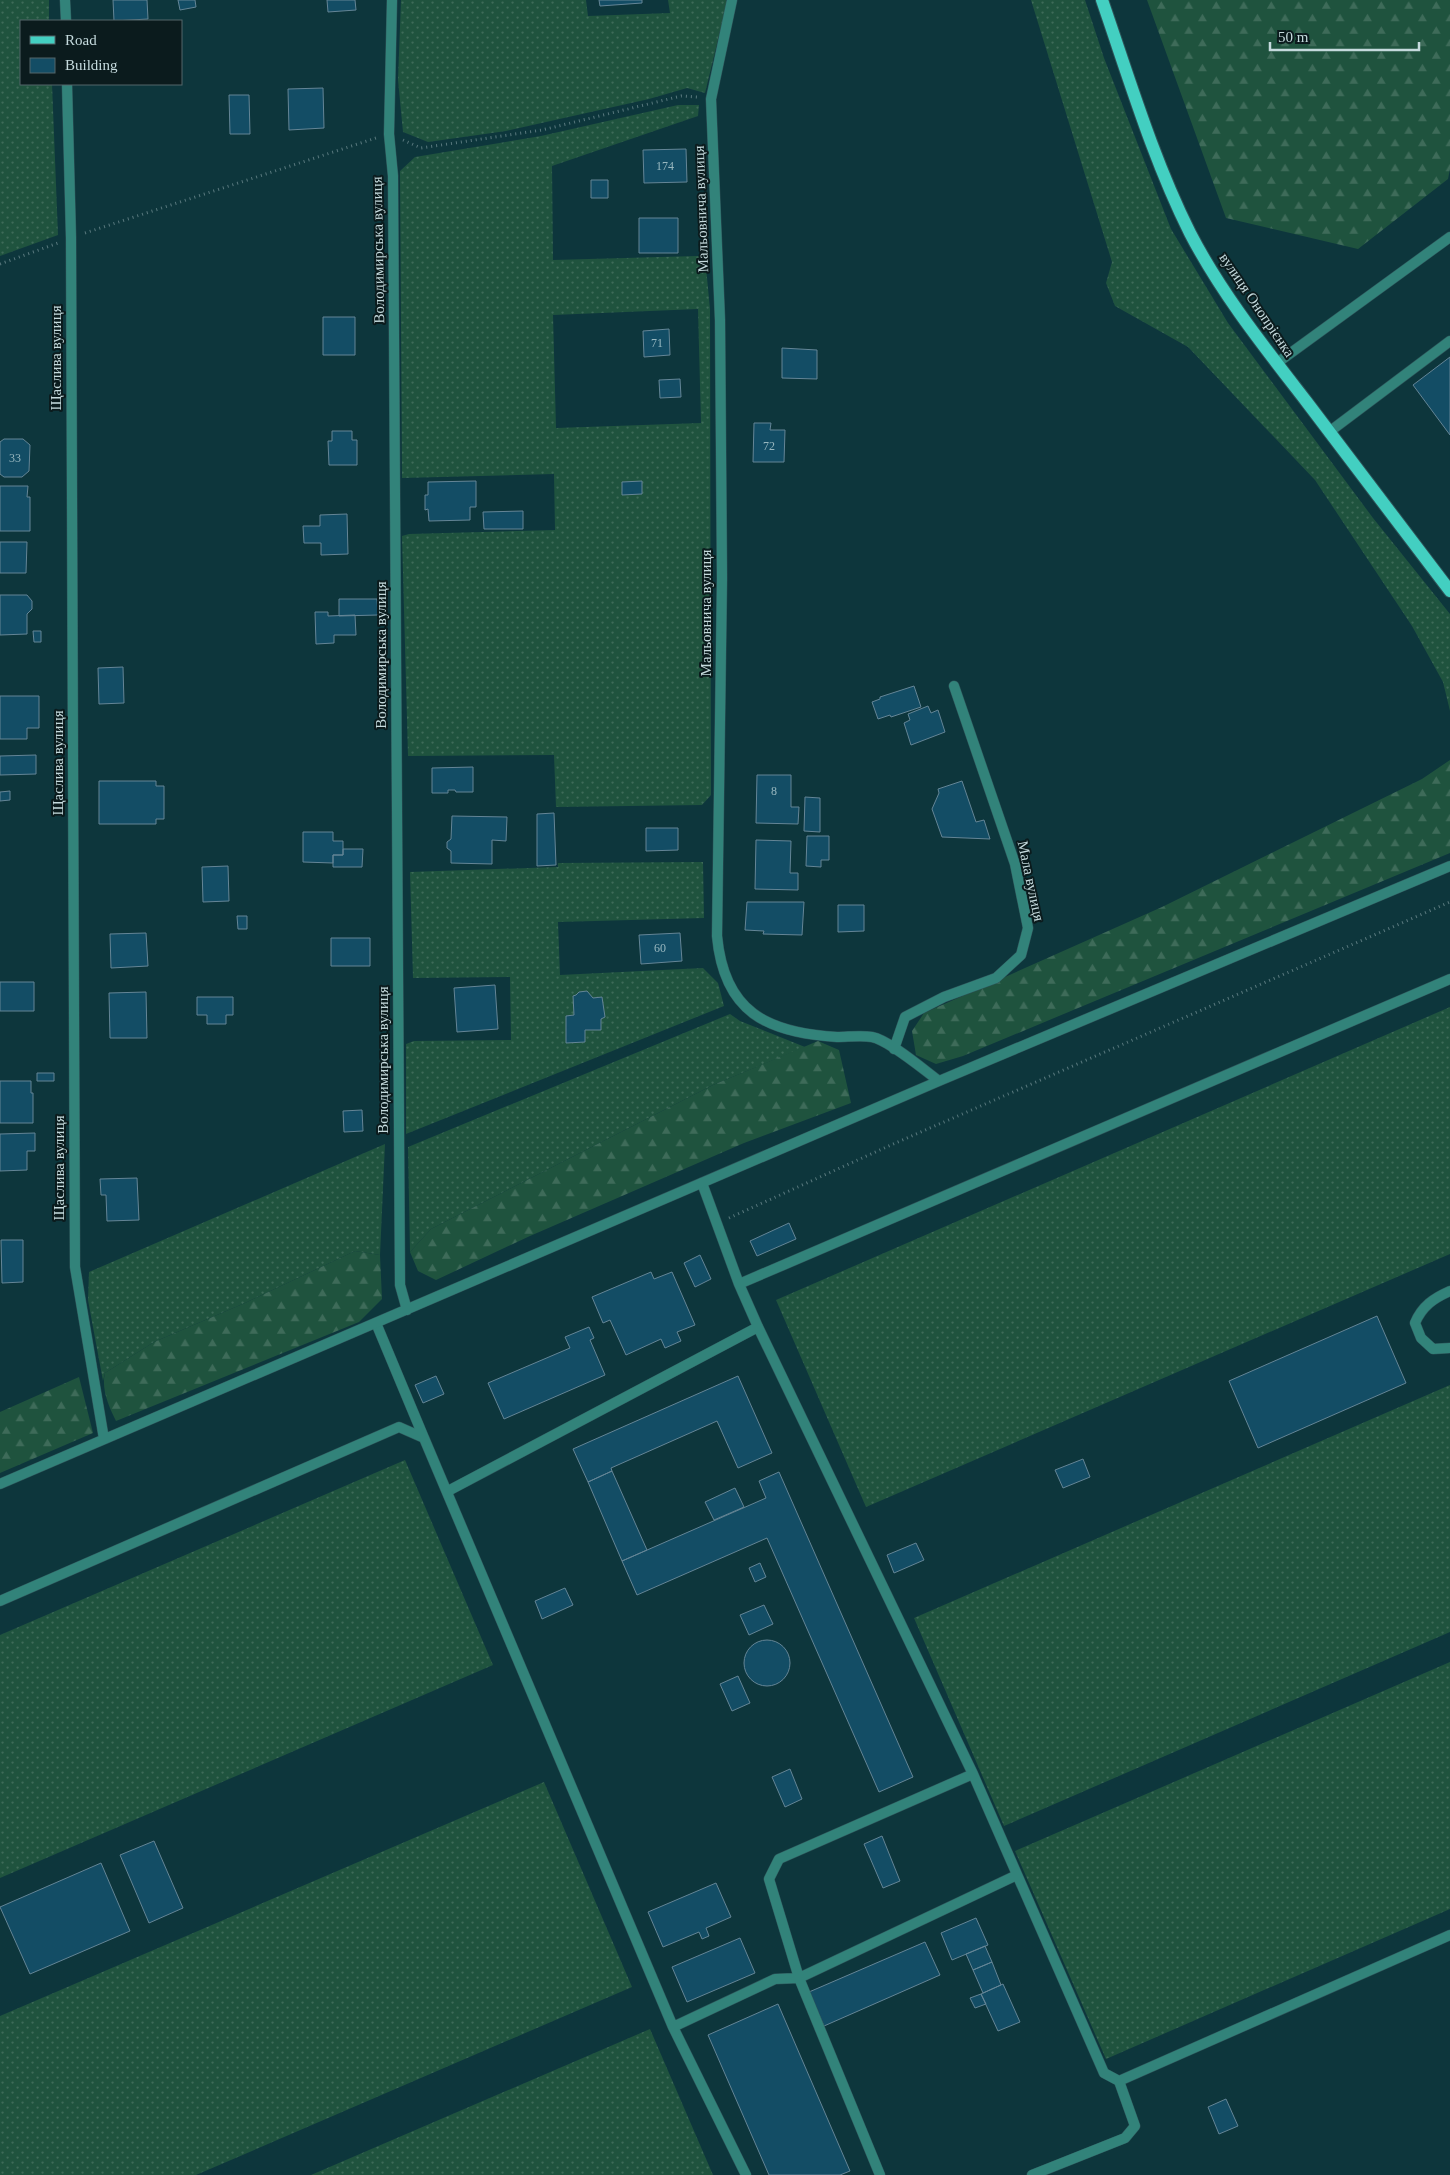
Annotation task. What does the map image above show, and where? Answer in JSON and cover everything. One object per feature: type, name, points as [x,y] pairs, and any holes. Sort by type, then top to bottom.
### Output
[{"type":"main road","name":"вулиця Онопрієнка","points":[[1102,0],[1149,137],[1191,235],[1222,286],[1277,363],[1450,591]]},
{"type":"street","points":[[65,0],[66,20]]},
{"type":"street","name":"Володимирська вулиця","points":[[392,0],[389,134],[394,186],[400,1285],[407,1310]]},
{"type":"street","name":"Мальовнича вулиця","points":[[732,0],[711,99],[720,320],[722,568],[717,936],[719,960],[728,986],[742,1003],[762,1021],[796,1032],[837,1037],[873,1037],[894,1048],[939,1081]]},
{"type":"street","name":"Щаслива вулиця","points":[[67,85],[71,238],[74,1267],[104,1439]]},
{"type":"street","points":[[1277,363],[1450,237]]},
{"type":"street","points":[[1329,432],[1450,341]]},
{"type":"street","name":"Мала вулиця","points":[[894,1048],[905,1017],[944,998],[996,978],[1021,955],[1028,928],[1015,864],[954,686]]},
{"type":"street","points":[[0,1484],[939,1081],[1450,866]]},
{"type":"street","points":[[739,1284],[1450,979]]},
{"type":"street","points":[[702,1183],[739,1284],[758,1327],[973,1774],[1104,2073],[1119,2080],[1135,2126],[1125,2138],[1032,2175]]},
{"type":"street","points":[[1450,1291],[1435,1298],[1419,1312],[1415,1323],[1421,1338],[1433,1349],[1450,1348]]},
{"type":"street","points":[[376,1323],[672,2026],[746,2175]]},
{"type":"street","points":[[448,1491],[758,1327]]},
{"type":"street","points":[[0,1601],[399,1426],[424,1438]]},
{"type":"street","points":[[880,2175],[799,1978],[769,1879],[779,1859],[973,1774]]},
{"type":"street","points":[[672,2026],[775,1979],[799,1978],[1018,1875]]},
{"type":"street","points":[[1119,2080],[1450,1934]]},
{"type":"path","points":[[0,264],[71,238],[389,134],[421,148],[542,130],[681,96],[711,99]]},
{"type":"path","points":[[716,1224],[900,1141],[1450,902]]},
{"type":"green space","points":[[0,0],[49,0],[49,20],[20,20],[20,85],[52,85],[58,235],[0,256]]},
{"type":"green space","points":[[401,0],[586,0],[588,16],[670,13],[668,0],[726,0],[726,7],[705,93],[687,88],[649,99],[506,131],[428,142],[403,132],[398,80]]},
{"type":"green space","points":[[1031,0],[1085,0],[1104,58],[1171,229],[1228,323],[1373,518],[1450,614],[1450,711],[1443,682],[1412,626],[1315,480],[1188,347],[1115,306],[1106,283],[1112,262]]},
{"type":"green space","points":[[1147,0],[1450,0],[1450,169],[1448,179],[1358,249],[1226,218]]},
{"type":"green space","points":[[678,105],[699,105],[698,116],[552,166],[553,260],[705,257],[710,309],[711,795],[702,805],[556,807],[554,755],[408,756],[402,536],[409,534],[555,530],[554,474],[402,478],[400,171],[415,157],[541,136]],"holes":[[[698,309],[701,423],[556,428],[553,315]]]},
{"type":"green space","points":[[1450,760],[1450,853],[963,1056],[936,1064],[916,1055],[912,1031],[924,1013],[1162,907],[1422,779]]},
{"type":"green space","points":[[703,862],[704,918],[558,922],[560,975],[703,968],[718,983],[724,1006],[406,1134],[406,1044],[414,1041],[511,1040],[510,977],[413,978],[410,872],[558,867],[558,863]]},
{"type":"green space","points":[[1450,1007],[1450,1254],[866,1507],[776,1300]]},
{"type":"green space","points":[[730,1014],[740,1021],[805,1047],[713,1085],[431,1229],[410,1252],[408,1147]]},
{"type":"green space","points":[[818,1041],[839,1050],[851,1103],[744,1143],[530,1236],[436,1280],[418,1271],[410,1252],[431,1229],[713,1085]]},
{"type":"green space","points":[[385,1144],[380,1255],[355,1251],[245,1303],[154,1342],[105,1373],[103,1381],[88,1300],[89,1272]]},
{"type":"green space","points":[[355,1251],[380,1255],[382,1299],[359,1322],[116,1421],[105,1392],[105,1373],[154,1342],[245,1303]]},
{"type":"green space","points":[[79,1377],[93,1433],[0,1473],[0,1412]]},
{"type":"green space","points":[[1450,1385],[1450,1632],[1004,1826],[914,1618]]},
{"type":"green space","points":[[405,1460],[493,1665],[0,1878],[0,1635]]},
{"type":"green space","points":[[1450,1662],[1450,1909],[1106,2059],[1015,1851]]},
{"type":"green space","points":[[544,1782],[632,1987],[196,2175],[0,2175],[0,2016]]},
{"type":"green space","points":[[650,2029],[713,2175],[311,2175]]},
{"type":"building","points":[[113,0],[147,0],[148,19],[114,20]]},
{"type":"building","points":[[178,0],[195,0],[196,7],[180,10]]},
{"type":"building","points":[[327,0],[355,0],[356,10],[328,12]]},
{"type":"building","points":[[599,0],[642,0],[642,3],[600,6]]},
{"type":"building","points":[[323,88],[324,128],[289,130],[288,89]]},
{"type":"building","points":[[229,95],[249,95],[250,134],[230,134]]},
{"type":"building","points":[[686,149],[687,182],[644,183],[643,150]]},
{"type":"building","points":[[591,180],[608,180],[608,198],[591,198]]},
{"type":"building","points":[[639,218],[678,218],[678,253],[639,253]]},
{"type":"building","points":[[323,317],[355,317],[355,355],[323,355]]},
{"type":"building","points":[[669,329],[670,355],[644,357],[643,331]]},
{"type":"building","points":[[782,348],[817,350],[817,379],[782,378]]},
{"type":"building","points":[[1450,357],[1450,435],[1413,385]]},
{"type":"building","points":[[680,379],[681,397],[660,398],[659,380]]},
{"type":"building","points":[[754,423],[771,423],[770,430],[785,430],[784,462],[753,462]]},
{"type":"building","points":[[332,431],[352,431],[352,440],[357,440],[357,465],[329,465],[328,441],[332,441]]},
{"type":"building","points":[[4,439],[23,439],[30,445],[29,471],[22,477],[4,477],[0,474],[0,442]]},
{"type":"building","points":[[476,481],[476,507],[470,507],[470,520],[429,521],[428,509],[425,510],[425,495],[428,495],[428,482]]},
{"type":"building","points":[[642,481],[642,494],[622,495],[622,482]]},
{"type":"building","points":[[0,486],[28,486],[27,497],[30,497],[30,531],[0,531]]},
{"type":"building","points":[[523,511],[523,529],[484,529],[483,512]]},
{"type":"building","points":[[347,514],[348,554],[321,555],[321,543],[304,543],[303,526],[320,526],[320,515]]},
{"type":"building","points":[[0,542],[27,542],[26,573],[0,573]]},
{"type":"building","points":[[0,595],[27,595],[32,601],[32,609],[27,614],[27,634],[0,635]]},
{"type":"building","points":[[339,599],[377,599],[378,615],[339,616]]},
{"type":"building","points":[[315,612],[328,612],[328,616],[355,615],[356,635],[334,635],[334,643],[316,644]]},
{"type":"building","points":[[33,631],[41,631],[41,642],[34,642]]},
{"type":"building","points":[[123,667],[124,703],[99,704],[98,668]]},
{"type":"building","points":[[914,686],[921,707],[891,717],[890,715],[878,719],[872,702],[880,699],[880,697]]},
{"type":"building","points":[[0,696],[39,696],[39,728],[27,728],[27,739],[0,739]]},
{"type":"building","points":[[928,706],[931,713],[938,710],[945,732],[911,745],[904,723],[910,720],[908,714]]},
{"type":"building","points":[[36,755],[36,774],[0,775],[0,756]]},
{"type":"building","points":[[473,767],[473,792],[448,790],[448,793],[432,793],[432,768]]},
{"type":"building","points":[[757,775],[791,775],[791,807],[799,807],[798,824],[756,823]]},
{"type":"building","points":[[99,781],[156,781],[156,786],[164,786],[164,819],[156,819],[156,824],[99,824]]},
{"type":"building","points":[[962,781],[976,822],[984,820],[990,839],[942,837],[932,809],[939,793],[938,789]]},
{"type":"building","points":[[10,791],[10,800],[0,801],[0,792]]},
{"type":"building","points":[[805,797],[820,798],[820,832],[804,831]]},
{"type":"building","points":[[554,813],[556,865],[537,866],[537,814]]},
{"type":"building","points":[[452,816],[507,817],[506,841],[492,840],[492,864],[451,863],[451,851],[447,848],[447,842],[451,839]]},
{"type":"building","points":[[646,828],[678,828],[678,850],[646,851]]},
{"type":"building","points":[[303,832],[333,832],[333,841],[343,841],[343,855],[333,855],[333,863],[303,862]]},
{"type":"building","points":[[807,836],[829,836],[829,860],[821,860],[821,867],[806,866]]},
{"type":"building","points":[[756,840],[791,841],[790,873],[798,873],[798,890],[755,889]]},
{"type":"building","points":[[343,849],[363,849],[362,867],[333,867],[333,855],[343,855]]},
{"type":"building","points":[[228,866],[229,901],[203,902],[202,867]]},
{"type":"building","points":[[747,902],[804,902],[802,935],[763,934],[764,931],[745,930]]},
{"type":"building","points":[[838,905],[864,905],[864,931],[838,932]]},
{"type":"building","points":[[237,916],[247,916],[247,929],[238,929]]},
{"type":"building","points":[[146,933],[148,966],[111,968],[110,934]]},
{"type":"building","points":[[680,933],[682,961],[641,964],[639,935]]},
{"type":"building","points":[[331,938],[370,938],[370,966],[331,966]]},
{"type":"building","points":[[0,982],[34,982],[34,1011],[0,1011]]},
{"type":"building","points":[[495,985],[498,1029],[457,1032],[454,988]]},
{"type":"building","points":[[587,991],[593,998],[602,997],[605,1017],[601,1019],[601,1030],[585,1030],[585,1042],[566,1043],[566,1016],[574,1015],[573,996],[579,992]]},
{"type":"building","points":[[146,992],[147,1038],[110,1038],[109,993]]},
{"type":"building","points":[[197,997],[233,997],[233,1015],[226,1015],[226,1024],[207,1024],[207,1015],[197,1015]]},
{"type":"building","points":[[37,1073],[54,1073],[54,1081],[37,1081]]},
{"type":"building","points":[[0,1081],[31,1081],[33,1123],[0,1123]]},
{"type":"building","points":[[362,1110],[363,1131],[344,1132],[343,1111]]},
{"type":"building","points":[[35,1133],[35,1151],[27,1151],[27,1170],[0,1171],[0,1134]]},
{"type":"building","points":[[137,1178],[139,1220],[107,1221],[106,1195],[101,1195],[100,1179]]},
{"type":"building","points":[[789,1223],[796,1239],[757,1256],[750,1241]]},
{"type":"building","points":[[1,1240],[23,1240],[23,1282],[2,1283]]},
{"type":"building","points":[[700,1255],[711,1279],[695,1287],[684,1263]]},
{"type":"building","points":[[651,1272],[654,1279],[672,1272],[695,1325],[677,1332],[681,1341],[665,1348],[661,1339],[626,1355],[610,1320],[603,1323],[592,1297]]},
{"type":"building","points":[[1377,1316],[1406,1383],[1258,1448],[1229,1381]]},
{"type":"building","points":[[589,1327],[594,1338],[590,1340],[605,1375],[504,1419],[488,1383],[570,1348],[565,1337]]},
{"type":"building","points":[[436,1376],[444,1394],[423,1403],[415,1385]]},
{"type":"building","points":[[738,1376],[772,1453],[738,1468],[717,1421],[611,1468],[612,1471],[588,1482],[573,1449]]},
{"type":"building","points":[[1083,1459],[1090,1477],[1063,1488],[1055,1470]]},
{"type":"building","points":[[612,1471],[647,1550],[622,1561],[588,1482]]},
{"type":"building","points":[[779,1472],[913,1777],[879,1792],[767,1538],[637,1595],[622,1561],[766,1498],[759,1481]]},
{"type":"building","points":[[735,1488],[744,1507],[714,1520],[705,1502]]},
{"type":"building","points":[[916,1543],[924,1560],[894,1573],[887,1555]]},
{"type":"building","points":[[760,1563],[766,1577],[755,1582],[749,1568]]},
{"type":"building","points":[[565,1588],[573,1605],[542,1619],[535,1601]]},
{"type":"building","points":[[764,1605],[773,1624],[749,1635],[740,1615]]},
{"type":"building","points":[[762,1640],[772,1640],[786,1650],[790,1663],[786,1676],[780,1682],[772,1686],[762,1686],[748,1676],[744,1668],[744,1658],[754,1644]]},
{"type":"building","points":[[738,1676],[750,1703],[732,1711],[720,1684]]},
{"type":"building","points":[[790,1769],[802,1799],[785,1807],[772,1777]]},
{"type":"building","points":[[882,1836],[900,1881],[883,1888],[864,1844]]},
{"type":"building","points":[[154,1841],[183,1908],[149,1923],[120,1855]]},
{"type":"building","points":[[101,1863],[130,1931],[30,1974],[0,1907]]},
{"type":"building","points":[[716,1883],[731,1917],[706,1928],[709,1936],[702,1939],[699,1932],[663,1947],[648,1912]]},
{"type":"building","points":[[976,1918],[988,1945],[952,1960],[941,1933]]},
{"type":"building","points":[[740,1938],[755,1973],[687,2002],[672,1967]]},
{"type":"building","points":[[925,1942],[940,1975],[824,2026],[809,1992]]},
{"type":"building","points":[[985,1946],[992,1962],[973,1970],[966,1954]]},
{"type":"building","points":[[992,1962],[1001,1985],[983,1993],[973,1970]]},
{"type":"building","points":[[1003,1984],[1020,2022],[998,2031],[981,1994]]},
{"type":"building","points":[[981,1994],[986,2004],[975,2008],[970,1998]]},
{"type":"building","points":[[778,2004],[850,2171],[840,2175],[769,2175],[708,2035]]},
{"type":"building","points":[[1226,2099],[1238,2126],[1219,2134],[1208,2107]]}]
